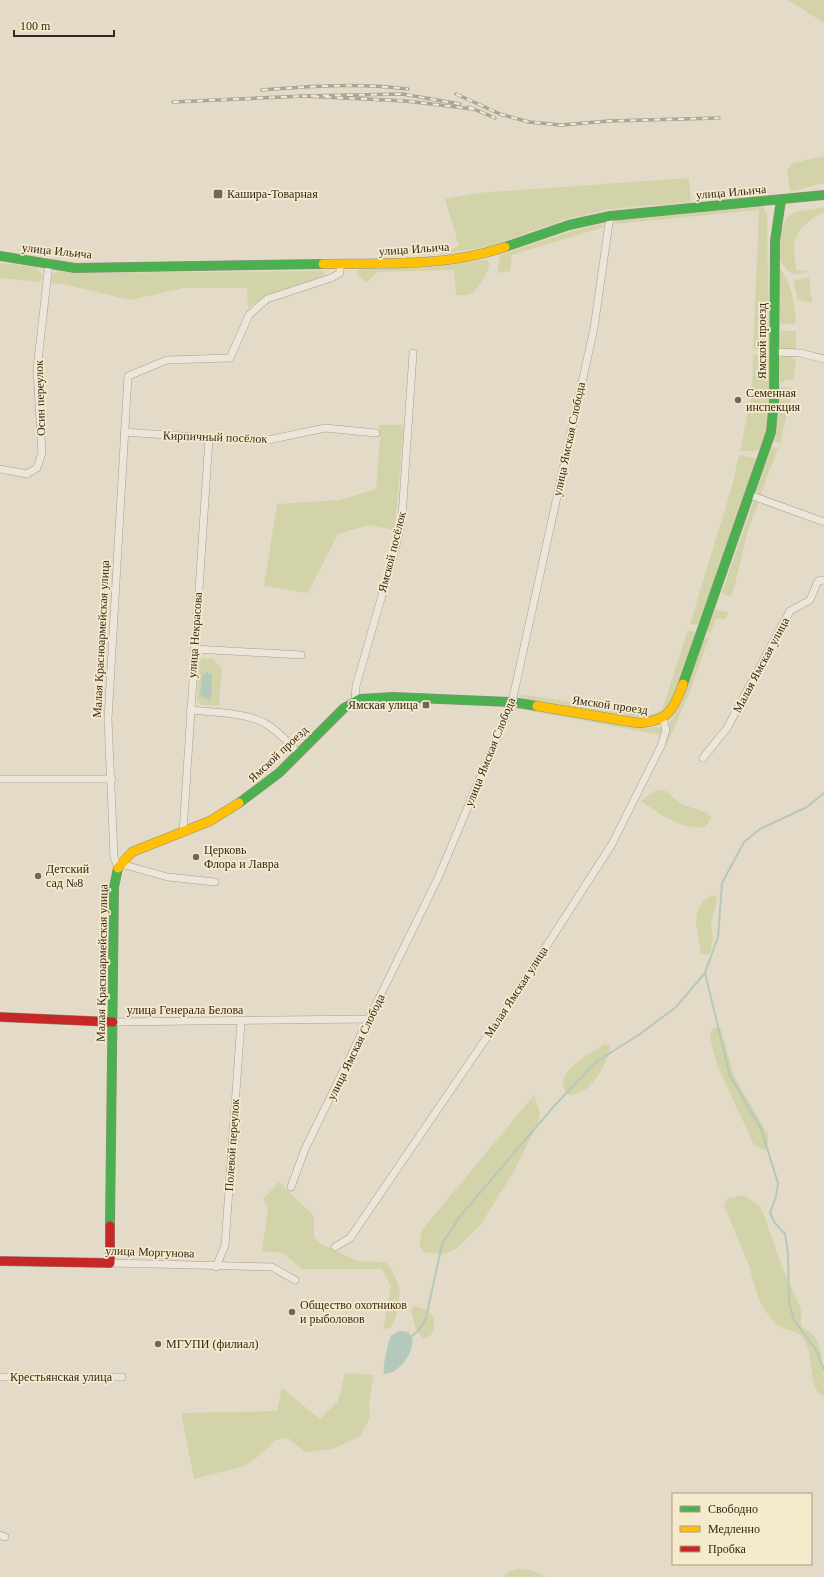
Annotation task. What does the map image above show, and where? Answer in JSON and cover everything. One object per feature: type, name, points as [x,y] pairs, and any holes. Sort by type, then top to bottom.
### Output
[{"type":"main road","name":"улица Ильича","points":[[0,256],[75,268],[340,265],[436,262],[491,252],[569,226],[610,216],[824,195]]},
{"type":"main road","name":"Ямской проезд","points":[[119,866],[137,849],[183,832],[233,808],[279,773],[344,708],[355,701],[366,698],[393,697],[512,702],[638,723],[654,723],[663,719],[670,712],[678,699],[772,428],[774,401],[775,241],[781,200]]},
{"type":"main road","name":"Малая Красноармейская улица","points":[[110,1263],[114,887],[119,866]]},
{"type":"main road","name":"улица Генерала Белова","points":[[0,1018],[113,1022]]},
{"type":"main road","name":"улица Моргунова","points":[[0,1261],[110,1263]]},
{"type":"street","name":"улица Ямская Слобода","points":[[291,1187],[305,1149],[438,878],[512,702],[594,328],[610,216]]},
{"type":"street","name":"Осин переулок","points":[[0,469],[27,474],[38,468],[42,454],[37,369],[49,263]]},
{"type":"street","name":"Малая Красноармейская улица","points":[[119,866],[114,857],[112,780],[108,720],[128,376],[167,360],[230,358],[249,315],[267,299],[330,278],[340,273],[340,265]]},
{"type":"street","points":[[774,352],[801,353],[824,359]]},
{"type":"street","name":"Ямской посёлок","points":[[355,701],[356,686],[396,546],[402,517],[413,353]]},
{"type":"street","name":"Кирпичный посёлок","points":[[124,432],[209,438],[268,440],[325,428],[376,433]]},
{"type":"street","name":"улица Некрасова","points":[[183,832],[209,438]]},
{"type":"street","points":[[750,495],[824,522]]},
{"type":"street","name":"Малая Ямская улица","points":[[703,758],[727,728],[790,611],[810,600],[818,581],[824,580]]},
{"type":"street","points":[[194,649],[301,655]]},
{"type":"street","points":[[190,710],[239,715],[265,723],[287,741],[298,753]]},
{"type":"street","name":"Малая Ямская улица","points":[[335,1247],[350,1238],[506,1009],[612,844],[661,746],[666,730],[663,719]]},
{"type":"street","points":[[0,779],[112,780]]},
{"type":"street","points":[[119,866],[168,877],[215,882]]},
{"type":"street","name":"улица Генерала Белова","points":[[113,1022],[241,1022],[370,1019]]},
{"type":"street","name":"Полевой переулок","points":[[216,1267],[224,1245],[241,1022]]},
{"type":"street","name":"улица Моргунова","points":[[110,1263],[216,1267],[272,1267],[295,1280]]},
{"type":"street","name":"Крестьянская улица","points":[[0,1377],[122,1377]]},
{"type":"green space","points":[[788,0],[824,0],[824,23],[791,2]]},
{"type":"green space","points":[[824,156],[824,183],[790,191],[787,170],[793,163]]},
{"type":"green space","points":[[689,178],[691,202],[611,209],[570,218],[491,246],[437,255],[459,246],[445,199],[477,193]]},
{"type":"green space","points":[[763,207],[767,214],[769,349],[753,349],[759,210],[614,224],[617,220]]},
{"type":"green space","points":[[824,207],[824,213],[817,215],[802,228],[798,233],[794,244],[796,270],[809,271],[796,274],[791,273],[782,264],[779,256],[782,231],[786,219],[796,212]]},
{"type":"green space","points":[[601,224],[604,227],[512,255],[510,271],[497,273],[500,255],[572,231]]},
{"type":"green space","points":[[484,260],[489,261],[486,274],[476,289],[469,295],[456,295],[454,270],[377,272],[367,283],[356,273],[358,270],[362,269],[437,267]]},
{"type":"green space","points":[[0,263],[36,267],[42,275],[41,282],[0,278]]},
{"type":"green space","points":[[781,270],[792,294],[796,321],[794,324],[782,324],[780,321],[779,271]]},
{"type":"green space","points":[[57,271],[74,273],[323,271],[326,274],[311,282],[267,295],[248,308],[247,288],[183,288],[130,300],[63,284],[51,283],[52,276]]},
{"type":"green space","points":[[809,277],[812,303],[798,300],[793,281]]},
{"type":"green space","points":[[781,331],[796,331],[796,350],[780,348]]},
{"type":"green space","points":[[753,355],[769,355],[769,416],[764,439],[759,450],[740,451],[752,392]]},
{"type":"green space","points":[[783,355],[790,356],[794,359],[796,365],[793,380],[784,380],[784,383],[780,383],[780,358]]},
{"type":"green space","points":[[779,387],[793,388],[780,444],[774,441],[779,414]]},
{"type":"green space","points":[[379,425],[404,425],[395,530],[368,525],[338,534],[308,593],[264,586],[277,504],[339,500],[376,489],[380,439]]},
{"type":"green space","points":[[774,447],[778,449],[760,496],[756,492],[771,448]]},
{"type":"green space","points":[[739,455],[754,458],[756,460],[700,622],[695,625],[690,624],[732,486]]},
{"type":"green space","points":[[754,500],[759,501],[748,530],[732,596],[724,595],[722,592]]},
{"type":"green space","points":[[715,610],[728,612],[726,620],[716,618],[710,634],[707,630]]},
{"type":"green space","points":[[688,630],[695,632],[695,635],[682,677],[667,708],[662,714],[656,717],[638,718],[525,699],[520,697],[518,694],[652,714],[662,710]]},
{"type":"green space","points":[[707,637],[709,638],[688,696],[667,744],[666,741],[669,723],[679,708],[704,639]]},
{"type":"green space","points":[[202,658],[213,659],[222,668],[219,706],[201,705],[197,701],[199,662]]},
{"type":"green space","points":[[516,708],[640,728],[661,727],[662,731],[661,735],[519,709],[513,711]]},
{"type":"green space","points":[[656,790],[666,791],[681,804],[708,813],[711,818],[706,827],[697,828],[680,824],[664,816],[641,801]]},
{"type":"green space","points":[[711,895],[715,896],[717,899],[711,924],[713,939],[710,953],[705,955],[701,953],[696,921],[699,907]]},
{"type":"green space","points":[[717,1027],[721,1030],[734,1076],[768,1135],[768,1145],[766,1151],[754,1145],[717,1065],[710,1037],[712,1029]]},
{"type":"green space","points":[[604,1044],[610,1045],[610,1050],[606,1062],[598,1075],[586,1089],[569,1095],[564,1087],[563,1080],[567,1073],[581,1059]]},
{"type":"green space","points":[[534,1095],[540,1112],[538,1123],[513,1173],[481,1224],[456,1249],[444,1254],[423,1252],[419,1244],[422,1230]]},
{"type":"green space","points":[[279,1182],[314,1216],[314,1237],[321,1244],[358,1261],[385,1262],[392,1269],[400,1290],[396,1316],[391,1327],[383,1330],[391,1286],[382,1269],[302,1269],[283,1253],[262,1251],[268,1208],[263,1199]]},
{"type":"green space","points":[[743,1195],[761,1207],[783,1269],[801,1309],[801,1326],[814,1335],[820,1348],[823,1364],[824,1396],[820,1395],[816,1389],[812,1375],[809,1352],[803,1338],[797,1333],[776,1324],[769,1317],[760,1302],[747,1261],[724,1205],[728,1198]]},
{"type":"green space","points":[[414,1306],[420,1307],[429,1312],[434,1320],[431,1335],[425,1339],[422,1338],[415,1327],[411,1310]]},
{"type":"green space","points":[[345,1373],[374,1375],[369,1402],[370,1418],[360,1436],[333,1449],[305,1452],[288,1438],[276,1440],[260,1455],[245,1466],[194,1479],[181,1413],[277,1411],[282,1388],[320,1419],[338,1401]]},
{"type":"green space","points":[[519,1569],[531,1570],[547,1577],[503,1577],[508,1572]]},
{"type":"shaded area","points":[[207,672],[212,675],[211,698],[209,700],[200,694],[202,676]]},
{"type":"shaded area","points":[[400,1331],[408,1333],[412,1337],[410,1352],[399,1367],[392,1372],[384,1374],[387,1349],[391,1336]]},
{"type":"waterway","points":[[824,793],[807,807],[760,829],[744,842],[722,883],[718,937],[705,973],[730,1076],[761,1129],[778,1183],[776,1196],[770,1213],[775,1223],[785,1234],[788,1253],[789,1303],[794,1320],[816,1350],[824,1370]]},
{"type":"waterway","points":[[411,1337],[420,1329],[426,1318],[442,1244],[461,1215],[555,1105],[596,1062],[640,1034],[676,1007],[705,973]]},
{"type":"railway","points":[[262,90],[317,86],[370,86],[408,89]]},
{"type":"railway","points":[[460,104],[402,94],[303,96],[406,101],[473,109]]},
{"type":"railway","points":[[456,94],[500,114],[529,122],[561,125],[609,121],[719,118]]},
{"type":"railway","points":[[173,102],[303,96]]},
{"type":"railway","points":[[469,107],[495,118]]},
{"type":"traffic: fast","points":[[505,247],[569,225],[610,216],[824,195]]},
{"type":"traffic: fast","points":[[683,684],[771,432],[774,401],[775,241],[781,200]]},
{"type":"traffic: fast","points":[[0,256],[75,268],[323,264]]},
{"type":"traffic: fast","points":[[239,803],[279,773],[344,708],[360,699],[393,697],[512,702],[537,706]]},
{"type":"traffic: fast","points":[[110,1226],[114,887],[118,868]]},
{"type":"traffic: slow","points":[[323,264],[415,263],[438,261],[461,258],[505,247]]},
{"type":"traffic: slow","points":[[537,706],[638,723],[648,722],[663,717],[668,713],[676,701],[683,684]]},
{"type":"traffic: slow","points":[[118,868],[132,852],[210,821],[239,803]]},
{"type":"traffic: jam","points":[[0,1017],[113,1022]]},
{"type":"traffic: jam","points":[[0,1261],[110,1263],[110,1226]]},
{"type":"place","name":"Кашира-Товарная","points":[[218,194]]},
{"type":"place","name":"Семенная инспекция","points":[[738,400]]},
{"type":"place","name":"Ямская улица","points":[[426,705]]},
{"type":"place","name":"Церковь Флора и Лавра","points":[[196,857]]},
{"type":"place","name":"Детский сад №8","points":[[38,876]]},
{"type":"place","name":"Общество охотников и рыболовов","points":[[292,1312]]},
{"type":"place","name":"МГУПИ (филиал)","points":[[158,1344]]}]
